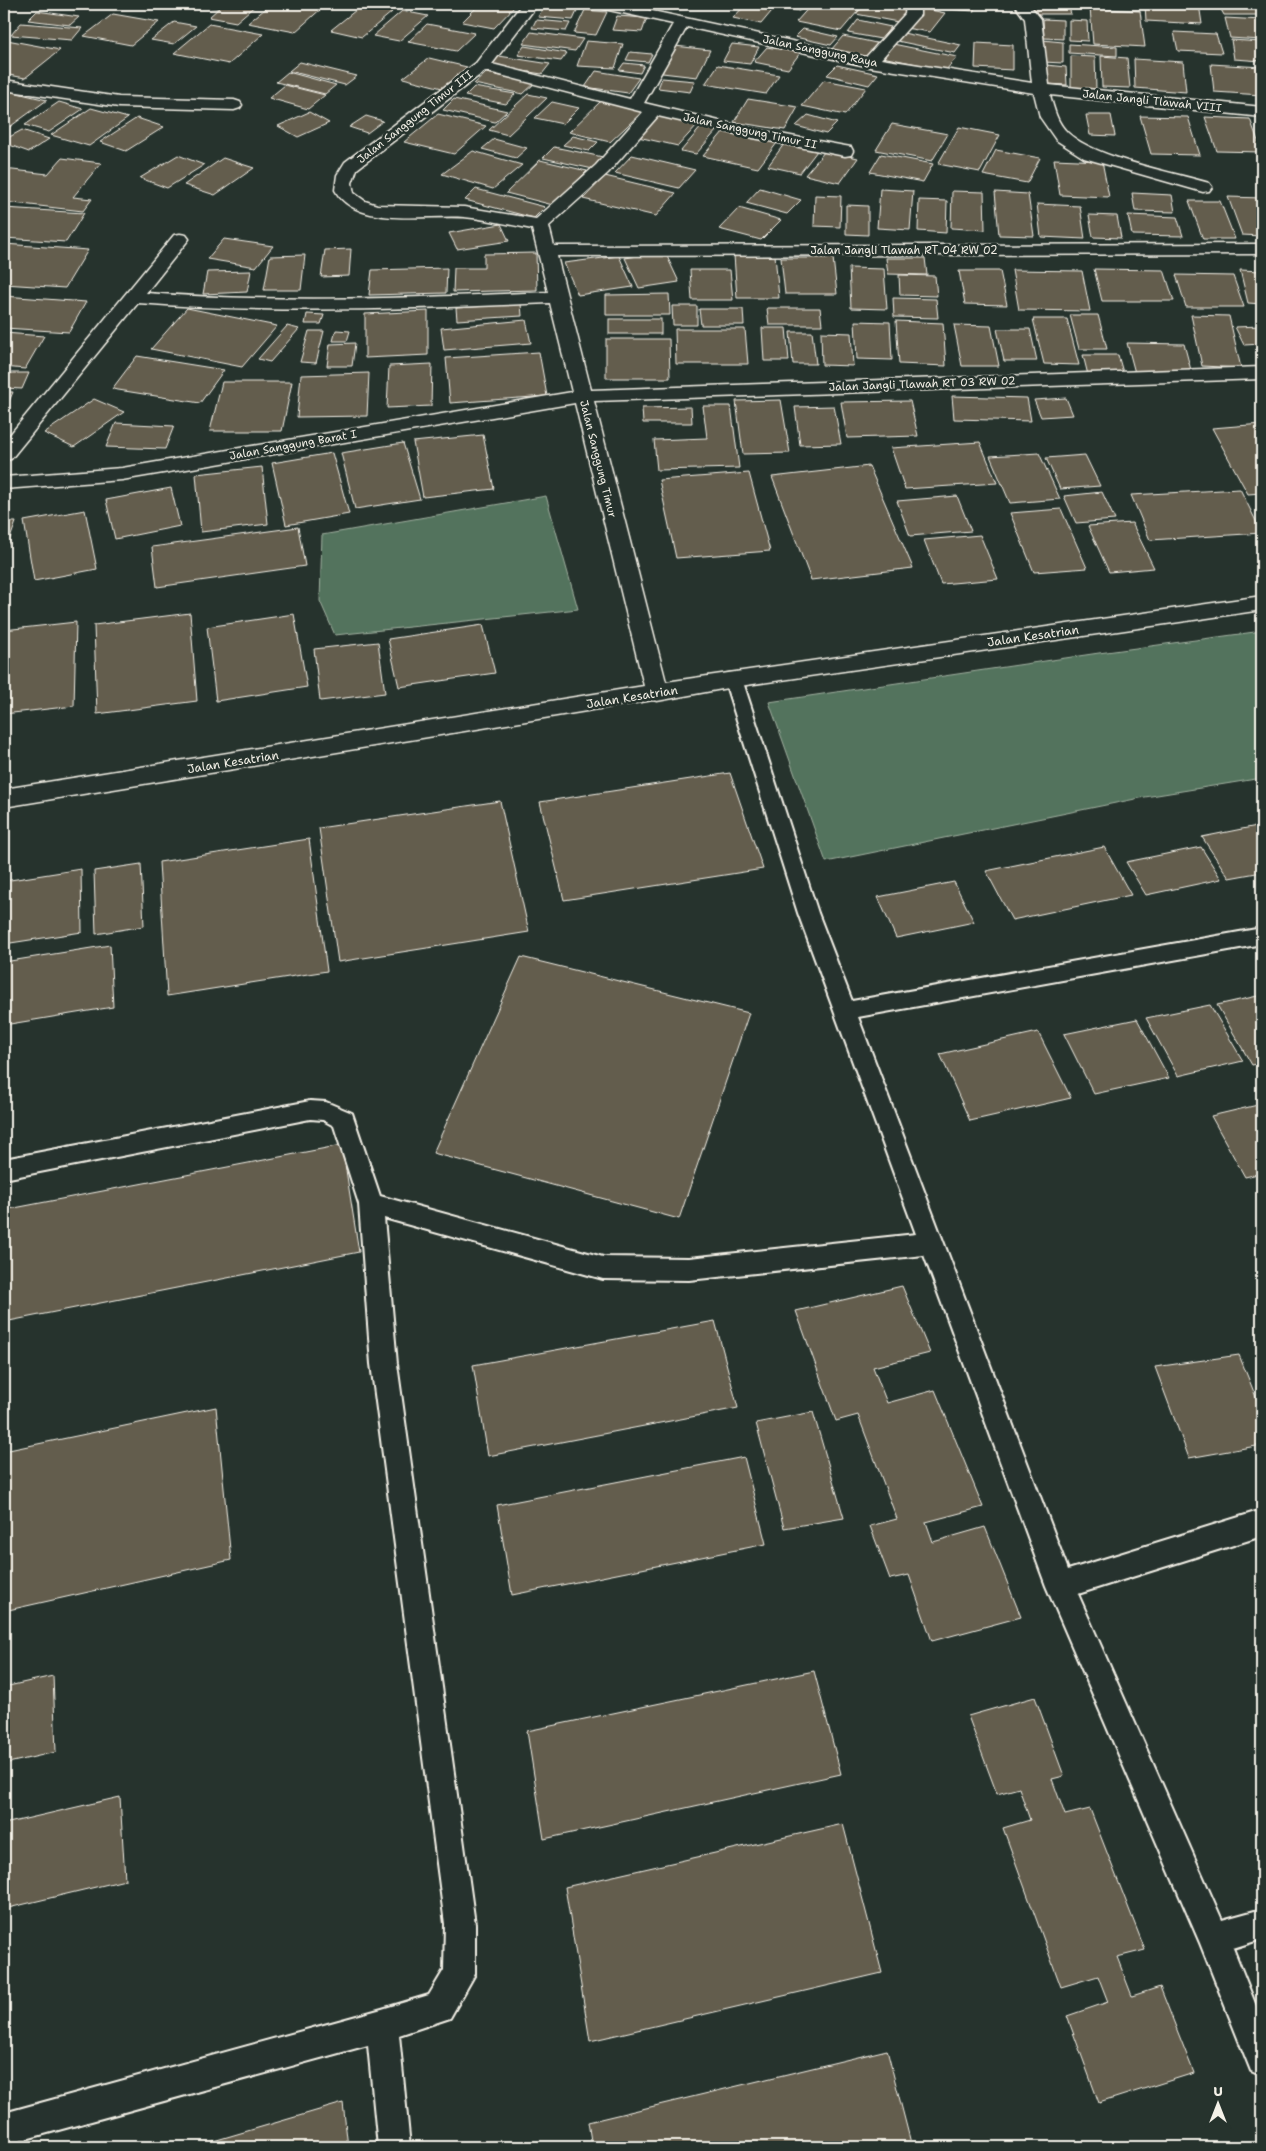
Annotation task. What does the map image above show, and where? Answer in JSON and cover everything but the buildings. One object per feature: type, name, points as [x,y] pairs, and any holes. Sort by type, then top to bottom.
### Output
[{"type":"street","name":"Jalan Sanggung Timur III","points":[[530,4],[482,66],[351,166],[344,175],[342,185],[343,191],[350,199],[376,210],[464,212],[540,225]]},
{"type":"street","name":"Jalan Sanggung Raya","points":[[600,4],[638,8],[682,22],[870,62],[1041,89]]},
{"type":"street","points":[[870,62],[912,15],[913,4]]},
{"type":"street","points":[[1022,4],[1032,19],[1041,89],[1048,117],[1062,136],[1090,154],[1202,187]]},
{"type":"street","points":[[636,104],[682,22]]},
{"type":"street","name":"Jalan Sanggung Timur II","points":[[482,66],[636,104],[714,126],[789,142],[845,151]]},
{"type":"street","points":[[4,85],[119,102],[234,105]]},
{"type":"street","name":"Jalan Jangli Tlawah VIII","points":[[1041,89],[1262,112]]},
{"type":"street","points":[[540,225],[602,169],[655,109]]},
{"type":"street","name":"Jalan Sanggung Timur","points":[[540,225],[657,693]]},
{"type":"street","points":[[4,455],[180,239]]},
{"type":"street","name":"Jalan Jangli Tlawah RT 04 RW 02","points":[[545,251],[1262,249]]},
{"type":"street","points":[[133,297],[284,306],[557,297]]},
{"type":"street","name":"Jalan Jangli Tlawah RT 03 RW 02","points":[[582,396],[1262,373]]},
{"type":"street","name":"Jalan Sanggung Barat I","points":[[4,483],[122,474],[582,396]]},
{"type":"street","name":"Jalan Kesatrian","points":[[4,798],[657,693],[732,679],[1262,603]]},
{"type":"lane","points":[[732,679],[808,913],[1060,1586],[1214,1938],[1262,2060]]},
{"type":"lane","points":[[845,1011],[1262,936]]},
{"type":"lane","points":[[4,1169],[310,1110],[326,1111],[344,1120],[372,1204],[384,1364],[460,1924],[459,1974],[439,2007],[4,2129]]},
{"type":"lane","points":[[372,1204],[603,1268],[689,1269],[932,1243]]},
{"type":"lane","points":[[1060,1586],[1262,1524]]},
{"type":"lane","points":[[1214,1938],[1262,1924]]},
{"type":"lane","points":[[382,2024],[394,2147]]},
{"type":"green space","points":[[546,496],[578,609],[335,635],[320,601],[322,535]]},
{"type":"green space","points":[[1262,631],[1262,778],[1145,797],[826,862],[769,702],[1099,653]]}]
